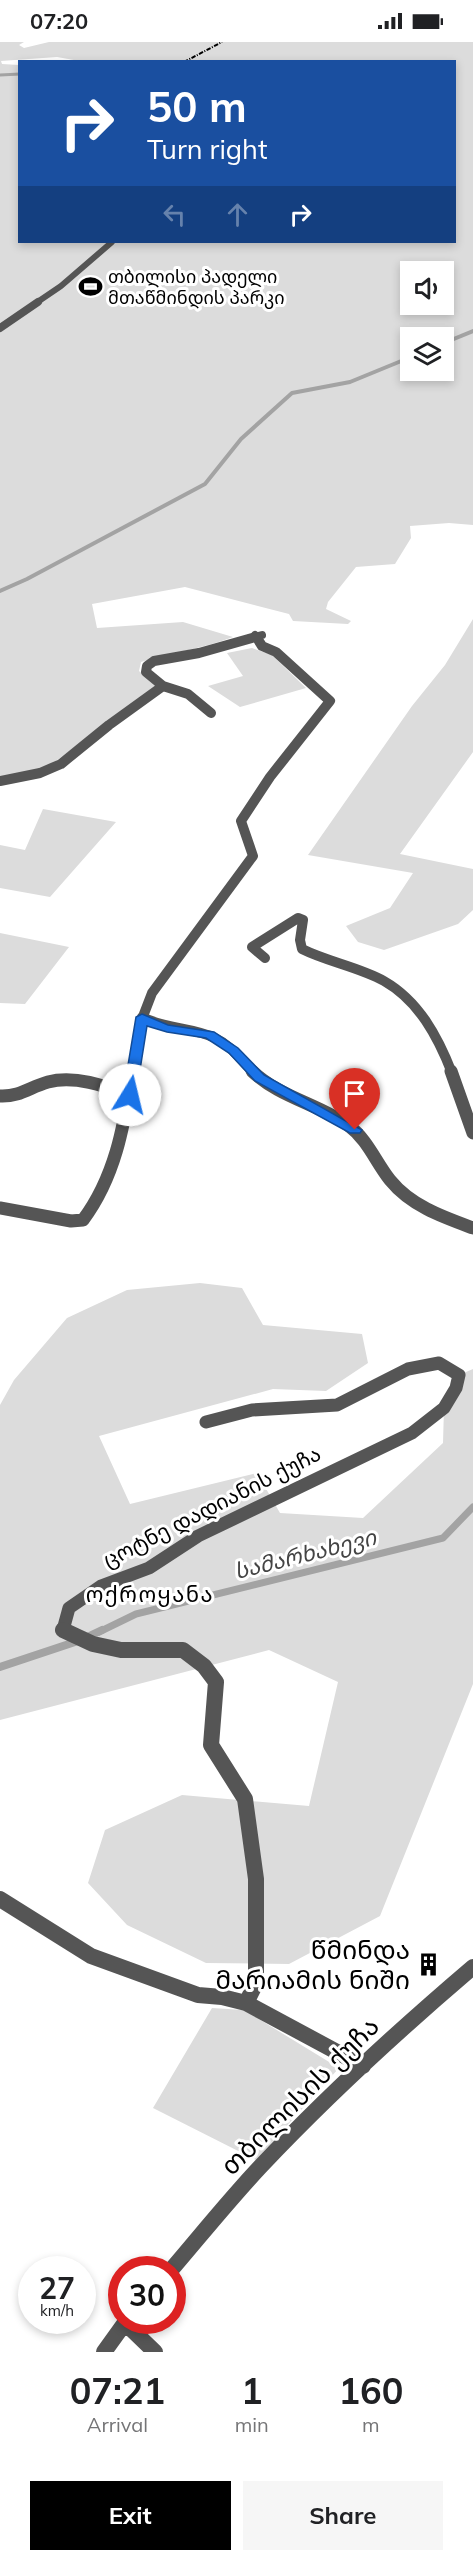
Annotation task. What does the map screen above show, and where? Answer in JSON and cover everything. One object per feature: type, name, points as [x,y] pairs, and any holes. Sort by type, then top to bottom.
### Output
[{"type":"street","points":[[0,328],[61,286],[111,243]]},
{"type":"street","points":[[0,1208],[71,1221],[83,1220],[105,1188],[130,1095],[142,1017],[153,993],[253,856],[252,848],[241,828],[241,821],[270,777],[330,701],[276,652],[262,646],[258,635],[218,648],[150,663],[146,672],[163,686],[188,694],[211,713]]},
{"type":"street","points":[[0,781],[40,773],[61,764],[109,725],[163,686]]},
{"type":"street","points":[[265,958],[252,946],[274,935],[298,918],[303,920],[300,940],[302,949],[384,981],[402,992],[415,1006],[442,1047],[473,1133]]},
{"type":"street","points":[[142,1017],[160,1027],[210,1035],[224,1042],[260,1078],[355,1130],[370,1146],[391,1181],[411,1199],[435,1213],[473,1228]]},
{"type":"street","points":[[0,1096],[18,1098],[41,1084],[63,1080],[111,1088],[130,1095]]},
{"type":"street","name":"ცოტნე დადიანის ქუჩა","points":[[206,1422],[252,1410],[337,1405],[408,1369],[439,1363],[459,1375],[456,1388],[444,1408],[412,1433],[198,1536],[149,1568],[101,1586],[69,1608],[63,1630],[81,1640],[132,1653],[183,1650],[204,1666],[216,1682],[212,1745],[245,1799],[256,1879],[256,1983],[246,2003]]},
{"type":"street","points":[[0,1899],[91,1956],[198,1995],[222,1997],[246,2003],[363,2066]]},
{"type":"street","name":"თბილისის ქუჩა","points":[[183,2256],[260,2168],[363,2066],[430,2003],[473,1967]]},
{"type":"street","points":[[104,2352],[117,2334]]},
{"type":"street","points":[[138,2334],[155,2352]]},
{"type":"shaded area","points":[[0,42],[24,42],[19,45],[24,48],[49,42],[473,42],[473,525],[449,523],[410,526],[411,538],[395,564],[356,567],[328,602],[326,609],[351,621],[348,624],[293,621],[289,614],[185,587],[92,604],[97,628],[183,622],[233,637],[141,662],[139,671],[156,686],[52,764],[30,772],[0,777]]},
{"type":"shaded area","points":[[473,619],[473,752],[400,854],[473,869],[473,910],[458,924],[384,950],[358,942],[346,926],[390,908],[413,873],[308,855],[412,706],[445,665]]},
{"type":"shaded area","points":[[252,648],[272,655],[306,688],[240,707],[208,686],[243,676],[227,653]]},
{"type":"shaded area","points":[[43,809],[116,822],[50,897],[0,888],[0,845],[25,850]]},
{"type":"shaded area","points":[[0,933],[69,947],[25,1004],[0,1003]]},
{"type":"shaded area","points":[[200,1283],[242,1288],[263,1325],[362,1334],[368,1363],[326,1391],[273,1389],[99,1436],[130,1504],[257,1473],[280,1513],[363,1518],[443,1443],[444,1408],[459,1375],[473,1369],[473,1684],[380,1916],[289,1964],[206,1963],[127,1925],[88,1883],[105,1830],[182,1795],[309,1806],[338,1682],[269,1650],[0,1720],[0,1405],[14,1380],[67,1318],[127,1290]]},
{"type":"shaded area","points":[[212,2008],[244,2010],[339,2068],[256,2160],[153,2108]]},
{"type":"waterway","points":[[0,75],[18,74]]},
{"type":"waterway","points":[[454,339],[473,331]]},
{"type":"waterway","points":[[0,591],[27,579],[205,484],[241,439],[292,393],[350,382],[400,362]]},
{"type":"waterway","name":"სამარხახევი","points":[[99,1632],[136,1614],[443,1538],[473,1507]]},
{"type":"waterway","name":"სამარხახევი","points":[[0,1667],[81,1640],[102,1630]]},
{"type":"railway","points":[[188,60],[222,42]]},
{"type":"place","name":"თბილისი პადელი მთაწმინდის პარკი","points":[[90,287]]},
{"type":"place","name":"წმინდა მარიამის ნიში","points":[[428,1965]]},
{"type":"district","name":"ოქროყანა","points":[[150,1594]]},
{"type":"route","points":[[130,1095],[142,1017],[167,1029],[210,1035],[224,1042],[260,1078],[355,1130]]}]
